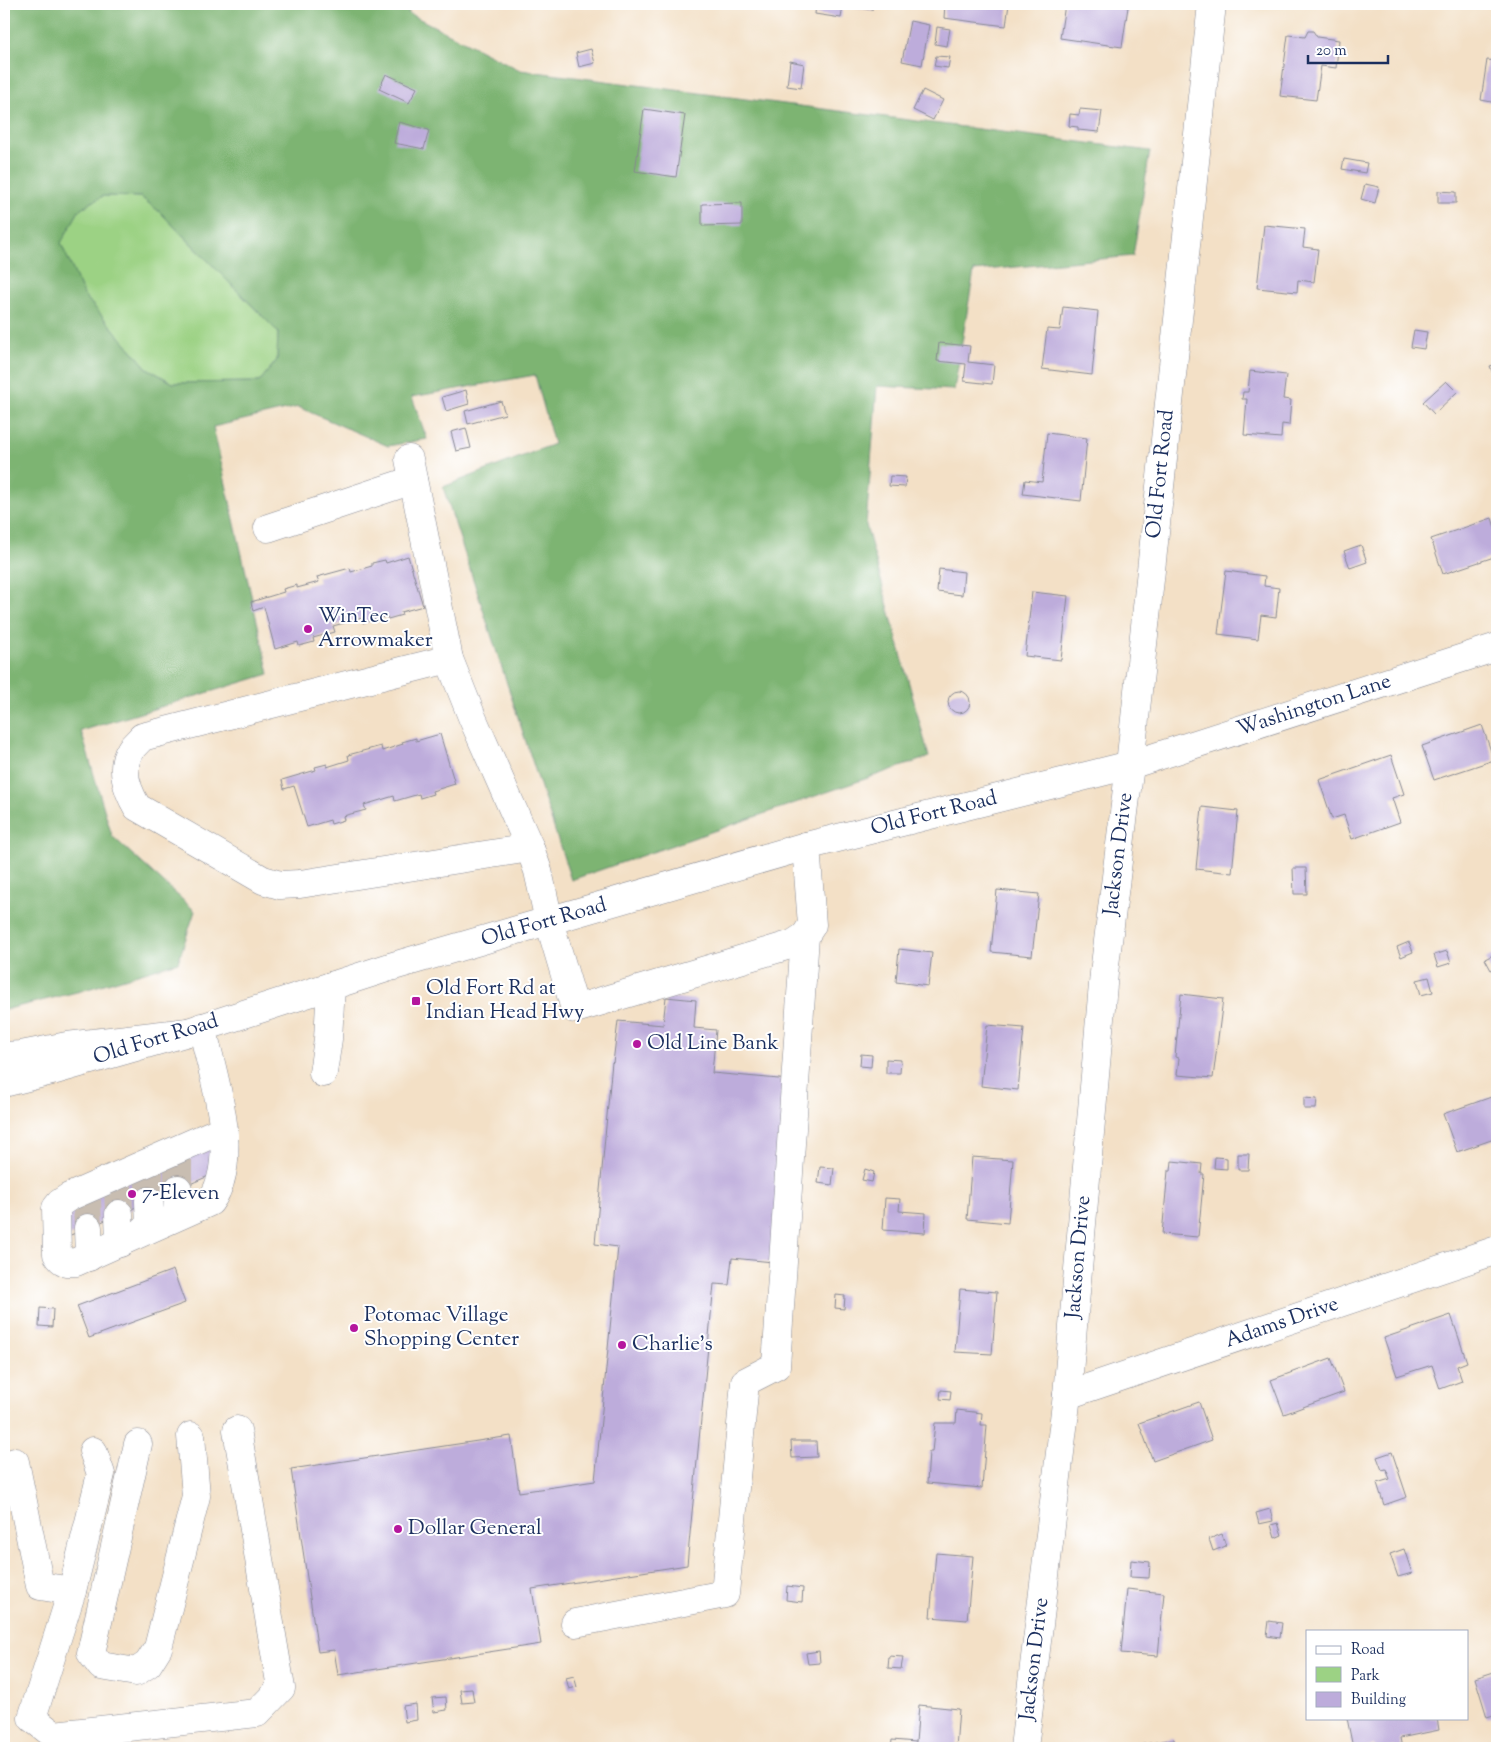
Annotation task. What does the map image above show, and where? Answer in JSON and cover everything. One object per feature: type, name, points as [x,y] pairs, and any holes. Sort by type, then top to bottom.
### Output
[{"type":"main road","name":"Old Fort Road","points":[[4,1083],[52,1071],[195,1029],[331,986],[806,846],[1130,765],[1212,4]]},
{"type":"main road","points":[[268,528],[411,470],[449,659],[530,848],[538,871],[549,921],[575,1009],[794,944],[805,936],[812,925],[806,846]]},
{"type":"main road","name":"Washington Lane","points":[[1130,765],[1497,647]]},
{"type":"main road","points":[[449,659],[142,738],[131,749],[125,763],[125,776],[130,794],[137,807],[262,880],[280,884],[300,884],[338,879],[530,848]]},
{"type":"main road","name":"Jackson Drive","points":[[1024,1748],[1067,1395],[1104,973],[1130,765]]},
{"type":"main road","points":[[575,1623],[725,1594],[745,1382],[776,1366],[805,936]]},
{"type":"main road","points":[[323,1073],[328,1039],[331,986]]},
{"type":"main road","points":[[4,1056],[195,1029],[224,1129],[223,1173],[217,1192],[210,1202],[89,1257],[67,1263],[60,1260],[56,1254],[56,1208],[60,1203],[69,1197],[87,1194],[178,1154],[224,1129]]},
{"type":"main road","points":[[177,1216],[178,1188]]},
{"type":"main road","points":[[149,1201],[150,1228]]},
{"type":"main road","points":[[119,1214],[120,1242]]},
{"type":"main road","points":[[88,1228],[89,1257]]},
{"type":"main road","name":"Adams Drive","points":[[1067,1395],[1497,1250]]},
{"type":"main road","points":[[93,1451],[101,1474],[72,1591],[32,1718],[54,1734],[258,1713],[281,1688],[237,1430]]},
{"type":"main road","points":[[138,1444],[91,1653],[101,1666],[136,1672],[148,1664],[158,1648],[196,1496],[190,1436]]},
{"type":"main road","points":[[15,1462],[40,1586],[72,1591]]},
{"type":"green space","points":[[4,4],[412,4],[408,13],[520,70],[1150,151],[1133,256],[974,271],[954,390],[877,386],[866,525],[929,757],[571,880],[443,487],[554,444],[535,375],[412,397],[427,439],[388,446],[298,407],[213,427],[269,674],[81,731],[112,836],[195,911],[178,962],[81,991],[4,1010]],"holes":[[[103,196],[141,197],[161,213],[278,332],[277,360],[259,382],[173,383],[147,368],[84,295],[61,243],[80,209]]]},
{"type":"green space","points":[[103,196],[141,197],[161,213],[278,332],[277,360],[259,382],[173,383],[147,368],[84,295],[60,243],[80,209]]},
{"type":"building","points":[[816,4],[873,4],[872,10],[843,5],[841,18],[815,14]]},
{"type":"building","points":[[945,4],[1009,4],[1006,26],[944,18]]},
{"type":"building","points":[[1065,4],[1106,4],[1128,7],[1122,47],[1060,38]]},
{"type":"building","points":[[910,21],[929,25],[922,65],[902,61]]},
{"type":"building","points":[[937,27],[950,29],[947,46],[935,44]]},
{"type":"building","points":[[1308,31],[1313,31],[1317,37],[1339,40],[1336,68],[1321,66],[1316,100],[1280,96],[1288,35],[1305,37]]},
{"type":"building","points":[[591,49],[595,63],[579,67],[576,53]]},
{"type":"building","points":[[936,56],[950,57],[948,68],[934,66]]},
{"type":"building","points":[[1487,60],[1497,61],[1497,103],[1481,100]]},
{"type":"building","points":[[790,61],[804,64],[801,88],[787,86]]},
{"type":"building","points":[[386,74],[417,88],[409,103],[379,89]]},
{"type":"building","points":[[923,90],[943,100],[933,120],[913,110]]},
{"type":"building","points":[[644,109],[685,115],[676,177],[635,171]]},
{"type":"building","points":[[1080,109],[1102,111],[1099,132],[1078,130],[1078,127],[1069,126],[1070,114],[1079,115]]},
{"type":"building","points":[[399,122],[429,130],[424,149],[394,143]]},
{"type":"building","points":[[1344,159],[1367,163],[1365,173],[1342,169]]},
{"type":"building","points":[[1365,184],[1379,187],[1375,203],[1361,199]]},
{"type":"building","points":[[1438,191],[1456,192],[1456,203],[1438,203]]},
{"type":"building","points":[[742,203],[742,225],[702,226],[702,204]]},
{"type":"building","points":[[1264,225],[1305,229],[1303,247],[1318,249],[1314,282],[1298,280],[1297,292],[1257,288]]},
{"type":"building","points":[[1063,307],[1098,311],[1092,375],[1042,369],[1047,329],[1060,330]]},
{"type":"building","points":[[1414,330],[1427,332],[1424,349],[1411,347]]},
{"type":"building","points":[[939,343],[970,346],[968,362],[994,365],[992,384],[964,381],[966,364],[937,361]]},
{"type":"building","points":[[1497,364],[1497,384],[1490,366]]},
{"type":"building","points":[[1250,371],[1286,375],[1283,399],[1291,400],[1289,425],[1282,424],[1281,438],[1244,435],[1247,399],[1242,399],[1243,392],[1248,392]]},
{"type":"building","points":[[1446,381],[1457,392],[1434,414],[1423,402]]},
{"type":"building","points":[[466,390],[469,404],[446,411],[442,397]]},
{"type":"building","points":[[501,401],[505,414],[468,424],[465,411]]},
{"type":"building","points":[[466,428],[471,448],[456,451],[451,432]]},
{"type":"building","points":[[1047,433],[1087,438],[1081,501],[1023,494],[1025,480],[1042,482]]},
{"type":"building","points":[[890,476],[906,477],[905,487],[889,486]]},
{"type":"building","points":[[1492,518],[1497,534],[1497,556],[1443,574],[1431,539]]},
{"type":"building","points":[[1361,545],[1367,562],[1350,568],[1344,551]]},
{"type":"building","points":[[408,556],[423,606],[401,612],[402,615],[388,619],[387,616],[363,623],[362,618],[333,626],[335,632],[313,638],[314,642],[299,646],[298,642],[275,649],[264,607],[253,611],[251,602],[284,592],[283,589],[297,585],[297,588],[319,582],[317,577],[350,568],[351,572],[372,566],[372,563],[385,560],[386,563]]},
{"type":"building","points":[[939,569],[964,572],[962,595],[937,592]]},
{"type":"building","points":[[1226,571],[1265,576],[1264,586],[1279,588],[1276,617],[1261,615],[1258,639],[1218,634]]},
{"type":"building","points":[[1032,592],[1068,596],[1061,660],[1025,656]]},
{"type":"building","points":[[959,691],[967,694],[970,702],[967,710],[959,713],[951,710],[948,702],[951,694]]},
{"type":"building","points":[[1482,725],[1494,760],[1434,780],[1422,746]]},
{"type":"building","points":[[440,734],[455,784],[432,791],[433,794],[420,798],[419,794],[395,801],[394,796],[364,805],[366,810],[343,816],[344,820],[331,824],[330,820],[307,827],[294,786],[284,789],[282,780],[316,770],[315,767],[327,764],[327,767],[349,760],[348,755],[381,746],[382,751],[403,744],[402,742],[416,738],[416,741]]},
{"type":"building","points":[[1391,755],[1404,794],[1392,798],[1400,822],[1352,839],[1344,815],[1332,819],[1319,780]]},
{"type":"building","points":[[1202,807],[1238,811],[1232,873],[1196,869]]},
{"type":"building","points":[[1293,868],[1306,868],[1307,894],[1294,894]]},
{"type":"building","points":[[997,890],[1039,894],[1032,956],[991,952]]},
{"type":"building","points":[[1409,942],[1413,952],[1401,957],[1397,947]]},
{"type":"building","points":[[899,949],[932,953],[928,986],[896,982]]},
{"type":"building","points":[[1447,951],[1451,963],[1438,967],[1434,955]]},
{"type":"building","points":[[1497,953],[1497,967],[1491,970],[1485,959]]},
{"type":"building","points":[[1429,977],[1433,992],[1421,995],[1417,980]]},
{"type":"building","points":[[1181,994],[1223,999],[1213,1078],[1177,1075],[1179,1058],[1175,1057]]},
{"type":"building","points":[[666,997],[696,1000],[694,1028],[716,1030],[712,1073],[790,1080],[773,1262],[732,1258],[729,1285],[714,1284],[687,1565],[532,1589],[541,1644],[338,1675],[334,1650],[318,1652],[291,1469],[511,1436],[519,1492],[595,1481],[618,1247],[595,1244],[612,1062],[618,1021],[663,1025]]},
{"type":"building","points":[[987,1025],[1024,1028],[1018,1090],[981,1086]]},
{"type":"building","points":[[861,1054],[872,1055],[871,1067],[860,1066]]},
{"type":"building","points":[[886,1059],[901,1060],[900,1073],[886,1073]]},
{"type":"building","points":[[1497,1095],[1497,1138],[1457,1152],[1443,1114]]},
{"type":"building","points":[[1304,1098],[1317,1099],[1316,1109],[1304,1109]]},
{"type":"building","name":"7-Eleven","points":[[211,1145],[211,1175],[59,1240],[60,1212]]},
{"type":"building","points":[[1238,1154],[1249,1154],[1248,1170],[1238,1170]]},
{"type":"building","points":[[972,1157],[1013,1160],[1008,1223],[967,1219]]},
{"type":"building","points":[[1215,1157],[1227,1158],[1227,1169],[1214,1168]]},
{"type":"building","points":[[1172,1161],[1202,1164],[1201,1174],[1204,1174],[1198,1237],[1162,1234],[1168,1171],[1171,1171]]},
{"type":"building","points":[[820,1167],[834,1168],[832,1185],[818,1183]]},
{"type":"building","points":[[865,1169],[874,1172],[872,1182],[862,1180]]},
{"type":"building","points":[[885,1198],[900,1199],[899,1211],[926,1213],[925,1233],[883,1230]]},
{"type":"building","points":[[173,1270],[185,1303],[89,1338],[77,1306]]},
{"type":"building","points":[[960,1289],[997,1292],[992,1354],[955,1352]]},
{"type":"building","points":[[836,1295],[845,1296],[844,1309],[835,1308]]},
{"type":"building","points":[[40,1308],[53,1309],[52,1327],[39,1326]]},
{"type":"building","points":[[1451,1315],[1467,1362],[1457,1366],[1462,1381],[1440,1389],[1432,1365],[1397,1376],[1384,1338]]},
{"type":"building","points":[[1331,1358],[1344,1392],[1284,1414],[1271,1380]]},
{"type":"building","points":[[941,1390],[951,1391],[950,1400],[940,1399]]},
{"type":"building","points":[[1199,1402],[1212,1440],[1153,1461],[1139,1423]]},
{"type":"building","points":[[957,1410],[982,1413],[981,1425],[987,1425],[982,1488],[927,1483],[929,1452],[932,1452],[935,1423],[956,1423]]},
{"type":"building","points":[[791,1441],[816,1441],[817,1457],[792,1458]]},
{"type":"building","points":[[1392,1452],[1407,1497],[1384,1505],[1377,1483],[1390,1479],[1386,1469],[1382,1470],[1377,1457]]},
{"type":"building","points":[[1270,1509],[1273,1521],[1259,1524],[1256,1513]]},
{"type":"building","points":[[1278,1523],[1282,1535],[1275,1538],[1271,1525]]},
{"type":"building","points":[[1222,1534],[1226,1546],[1213,1551],[1209,1539]]},
{"type":"building","points":[[1404,1549],[1412,1573],[1398,1577],[1390,1554]]},
{"type":"building","points":[[936,1553],[973,1556],[967,1620],[930,1617]]},
{"type":"building","points":[[1131,1560],[1150,1562],[1149,1578],[1130,1577]]},
{"type":"building","points":[[787,1586],[803,1588],[802,1602],[786,1600]]},
{"type":"building","points":[[1127,1589],[1164,1593],[1158,1656],[1121,1653]]},
{"type":"building","points":[[1269,1621],[1282,1623],[1280,1638],[1267,1636]]},
{"type":"building","points":[[819,1651],[820,1663],[808,1664],[806,1653]]},
{"type":"building","points":[[889,1656],[903,1657],[901,1669],[888,1668]]},
{"type":"building","points":[[1497,1671],[1497,1714],[1487,1717],[1475,1678]]},
{"type":"building","points":[[574,1676],[577,1687],[569,1689],[566,1678]]},
{"type":"building","points":[[472,1689],[474,1702],[462,1703],[460,1690]]},
{"type":"building","points":[[446,1697],[447,1710],[434,1712],[432,1698]]},
{"type":"building","points":[[416,1704],[417,1720],[405,1722],[403,1706]]},
{"type":"building","points":[[919,1705],[959,1709],[956,1748],[891,1748],[892,1740],[916,1742]]},
{"type":"building","points":[[1347,1720],[1437,1720],[1439,1730],[1400,1738],[1402,1748],[1375,1748],[1374,1745],[1353,1748]]},
{"type":"building","points":[[1174,1739],[1175,1748],[1127,1748],[1127,1747]]},
{"type":"tunnel","points":[[178,1160],[178,1189]]},
{"type":"tunnel","points":[[149,1172],[149,1201]]},
{"type":"tunnel","points":[[118,1186],[119,1214]]},
{"type":"tunnel","points":[[87,1200],[88,1228]]},
{"type":"place","name":"WinTec Arrowmaker","points":[[308,629]]},
{"type":"place","name":"Old Fort Rd at Indian Head Hwy","points":[[416,1001]]},
{"type":"place","name":"Old Line Bank","points":[[637,1044]]},
{"type":"place","name":"7-Eleven","points":[[132,1194]]},
{"type":"place","name":"Potomac Village Shopping Center","points":[[354,1328]]},
{"type":"place","name":"Charlie's","points":[[622,1345]]},
{"type":"place","name":"Dollar General","points":[[398,1529]]}]
